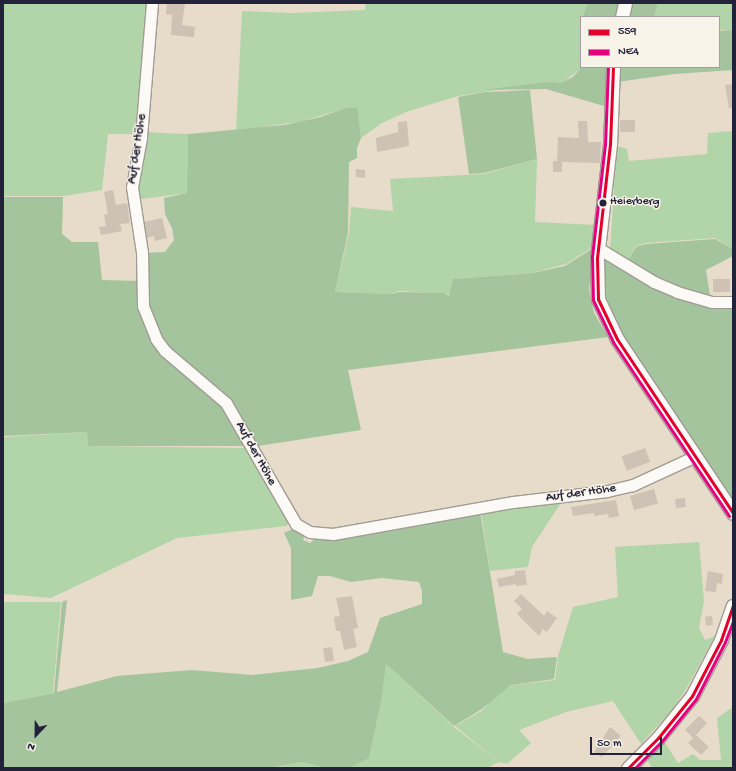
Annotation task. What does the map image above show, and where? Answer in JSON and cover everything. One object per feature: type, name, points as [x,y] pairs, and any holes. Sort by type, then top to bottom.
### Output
[{"type":"street","name":"Auf der Höhe","points":[[152,3],[141,138],[132,186],[142,252],[143,306],[156,339],[165,351],[226,403],[296,524],[310,532],[333,534],[432,519],[513,502],[607,491],[633,484],[696,456]]},
{"type":"street","points":[[622,16],[625,3]]},
{"type":"street","points":[[613,68],[610,144],[598,248],[596,282],[604,314],[658,402],[696,456],[733,513]]},
{"type":"street","points":[[598,248],[654,282],[676,292],[712,302],[733,302]]},
{"type":"street","points":[[628,768],[658,738],[692,696],[722,640],[733,606]]},
{"type":"green space","points":[[3,3],[150,3],[139,134],[108,134],[102,190],[64,196],[3,196]]},
{"type":"green space","points":[[366,3],[588,3],[582,16],[580,16],[580,69],[561,84],[546,82],[458,96],[406,112],[382,123],[361,138],[356,108],[347,108],[303,121],[236,131],[242,11],[291,13],[365,10]]},
{"type":"green space","points":[[588,3],[621,3],[618,16],[582,16]]},
{"type":"green space","points":[[633,3],[658,3],[654,16],[629,16]]},
{"type":"green space","points":[[658,3],[733,3],[733,30],[720,30],[720,16],[654,16]]},
{"type":"green space","points":[[733,30],[733,70],[674,74],[617,82],[619,68],[720,68],[720,31]]},
{"type":"green space","points":[[609,68],[604,106],[546,89],[483,90],[546,82],[561,83],[573,77],[580,69]]},
{"type":"green space","points":[[530,90],[537,159],[484,173],[469,174],[458,97],[485,92]]},
{"type":"green space","points":[[346,108],[357,108],[361,138],[357,148],[357,158],[349,162],[348,233],[335,292],[392,294],[399,292],[443,293],[449,296],[453,279],[533,273],[565,266],[593,248],[589,290],[594,313],[608,337],[348,370],[361,430],[258,446],[227,401],[169,350],[159,336],[146,306],[144,253],[165,252],[174,240],[172,228],[165,214],[164,198],[187,193],[188,134],[284,125],[321,117]]},
{"type":"green space","points":[[733,131],[733,249],[715,238],[645,243],[635,247],[628,260],[610,250],[614,191],[612,176],[614,145],[627,149],[629,161],[707,154],[708,133]]},
{"type":"green space","points":[[144,132],[188,134],[187,193],[135,200]]},
{"type":"green space","points":[[537,159],[535,222],[596,225],[593,247],[566,264],[532,273],[453,279],[450,295],[399,291],[391,294],[335,292],[349,233],[351,207],[393,211],[390,179],[484,174]]},
{"type":"green space","points":[[3,197],[63,197],[62,234],[72,242],[98,242],[102,280],[141,281],[146,326],[223,405],[249,446],[88,446],[87,432],[3,436]]},
{"type":"green space","points":[[715,239],[733,249],[733,256],[706,270],[711,302],[677,291],[628,260],[636,247],[646,244]]},
{"type":"green space","points":[[609,259],[654,283],[733,304],[733,502],[608,312],[602,274],[605,261]]},
{"type":"green space","points":[[87,432],[88,446],[249,448],[290,522],[286,526],[177,538],[51,598],[3,594],[3,437]]},
{"type":"green space","points":[[563,500],[532,547],[528,567],[490,571],[481,511]]},
{"type":"green space","points":[[480,511],[503,652],[528,659],[557,657],[554,679],[511,685],[482,709],[454,726],[386,664],[382,697],[369,758],[349,768],[325,768],[302,762],[271,768],[3,768],[3,703],[54,693],[62,602],[67,600],[57,692],[117,676],[192,670],[252,675],[318,668],[348,661],[368,652],[380,618],[422,604],[422,591],[419,582],[382,578],[351,582],[330,576],[318,576],[312,596],[291,600],[291,548],[284,533],[296,527],[305,534],[303,540],[310,543],[318,537],[387,531]]},
{"type":"green space","points":[[699,542],[704,601],[699,628],[705,640],[715,636],[685,691],[672,710],[641,744],[613,701],[566,712],[519,730],[531,743],[507,764],[499,762],[455,726],[483,710],[493,698],[512,685],[555,680],[558,656],[573,607],[618,597],[615,547]]},
{"type":"green space","points":[[3,602],[61,602],[53,693],[3,703]]},
{"type":"green space","points":[[386,664],[454,727],[499,762],[487,768],[349,768],[369,757],[382,697]]},
{"type":"green space","points":[[733,707],[733,768],[652,768],[647,759],[664,741],[678,763],[693,754],[700,760],[721,760],[717,718]]},
{"type":"green space","points":[[302,762],[324,768],[274,768]]},
{"type":"building","points":[[167,3],[185,3],[182,25],[195,27],[194,37],[171,35],[172,15],[166,14]]},
{"type":"building","points":[[733,84],[733,108],[729,108],[725,85]]},
{"type":"building","points":[[620,120],[635,120],[635,132],[620,132]]},
{"type":"building","points":[[407,121],[409,146],[377,152],[376,138],[398,132],[398,122]]},
{"type":"building","points":[[578,121],[587,121],[588,142],[601,142],[600,163],[562,162],[562,172],[553,172],[553,161],[557,161],[558,137],[579,138]]},
{"type":"building","points":[[356,169],[365,170],[365,178],[356,177]]},
{"type":"building","points":[[113,190],[116,205],[127,203],[130,223],[120,224],[122,231],[101,235],[99,227],[106,226],[104,215],[108,214],[104,192]]},
{"type":"building","points":[[162,218],[167,238],[155,241],[154,236],[147,238],[144,222]]},
{"type":"building","points":[[713,279],[730,279],[730,292],[713,292]]},
{"type":"building","points":[[645,448],[650,462],[627,471],[622,457]]},
{"type":"building","points":[[654,489],[658,503],[634,510],[630,496]]},
{"type":"building","points":[[685,498],[686,507],[676,508],[675,499]]},
{"type":"building","points":[[616,500],[619,516],[609,518],[608,514],[594,516],[594,513],[573,516],[571,507]]},
{"type":"building","points":[[525,570],[527,585],[516,586],[516,584],[499,587],[497,579],[515,575],[515,571]]},
{"type":"building","points":[[708,571],[723,574],[722,584],[717,583],[716,592],[705,591]]},
{"type":"building","points":[[521,594],[544,616],[547,611],[557,618],[547,632],[543,629],[539,636],[517,613],[522,609],[514,601]]},
{"type":"building","points":[[352,596],[358,628],[353,629],[357,647],[344,650],[340,631],[336,631],[334,617],[340,616],[336,598]]},
{"type":"building","points":[[712,616],[713,625],[706,626],[705,617]]},
{"type":"building","points":[[332,647],[334,661],[325,662],[323,648]]},
{"type":"building","points":[[699,716],[707,723],[696,735],[709,747],[701,755],[688,743],[693,738],[685,730]]},
{"type":"building","points":[[610,727],[621,736],[602,757],[594,752]]},
{"type":"transit line","name":"NE4","points":[[608,68],[605,144],[592,257],[593,300],[613,342],[729,516]]},
{"type":"transit line","name":"559","points":[[613,68],[610,144],[597,258],[598,299],[617,339],[733,513]]},
{"type":"transit line","name":"559","points":[[628,768],[658,738],[692,696],[721,640],[733,606]]},
{"type":"transit line","name":"NE4","points":[[635,768],[662,741],[696,699],[725,642],[733,621]]},
{"type":"place","name":"Heierberg","points":[[603,203]]}]
